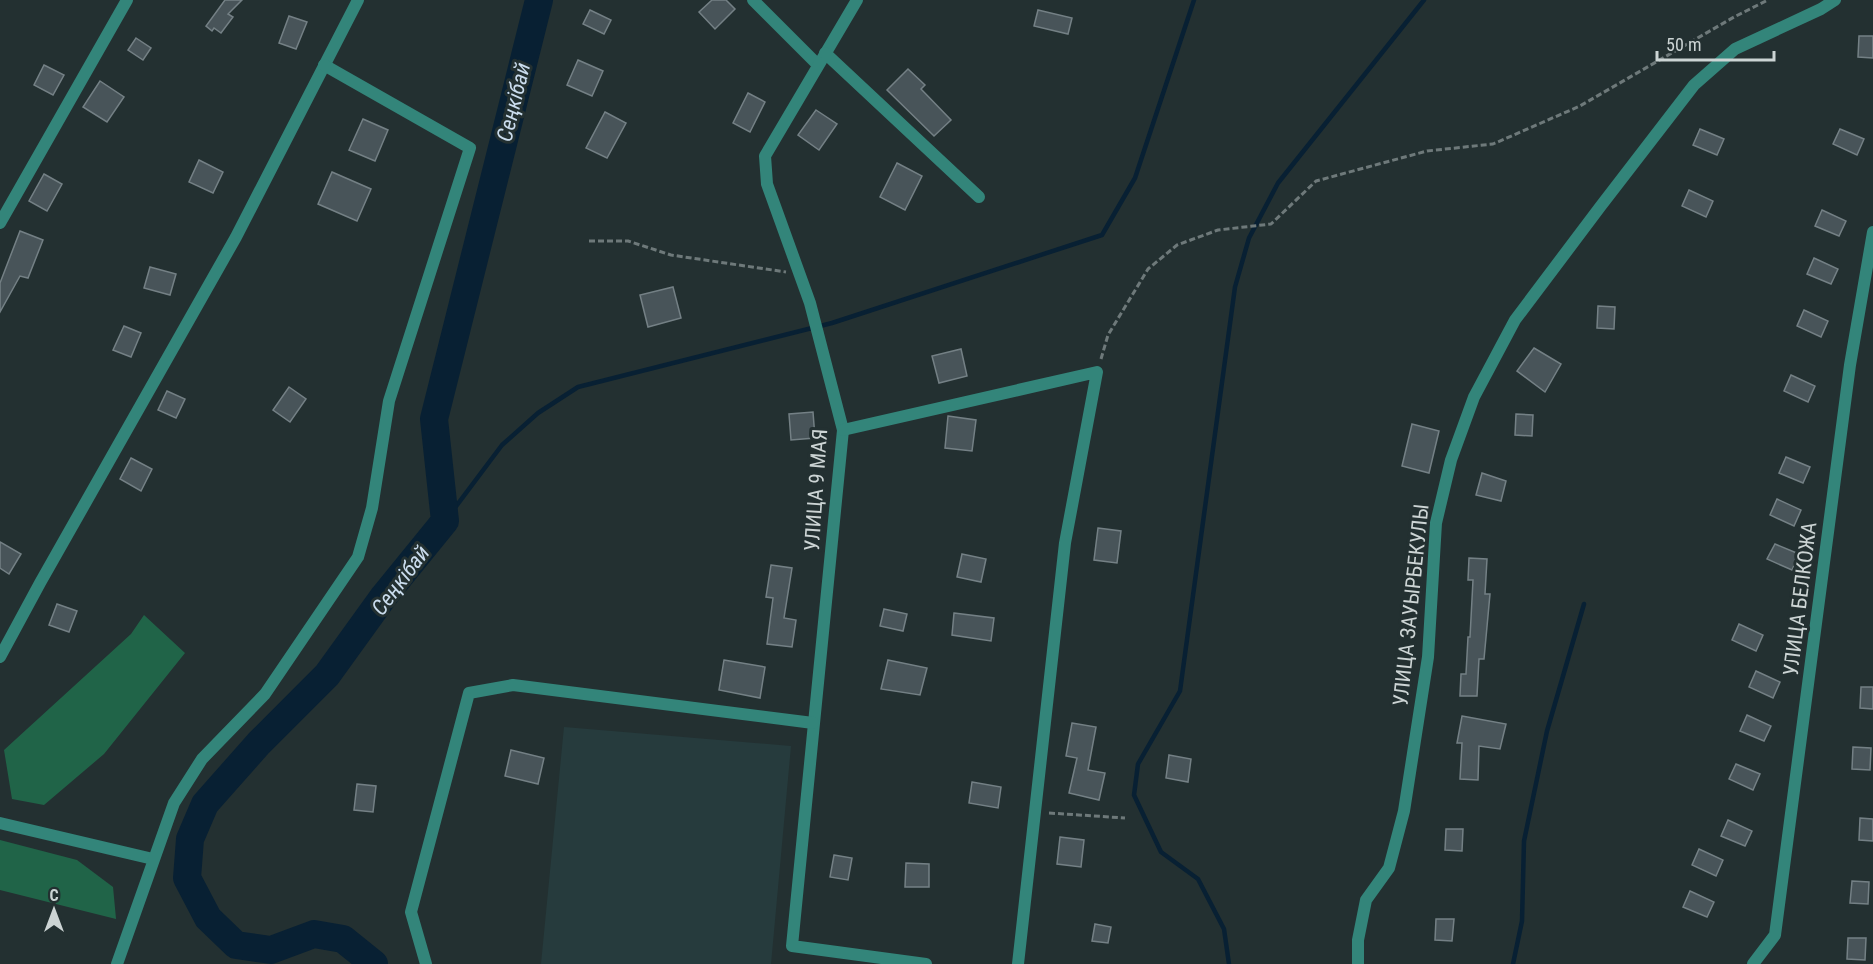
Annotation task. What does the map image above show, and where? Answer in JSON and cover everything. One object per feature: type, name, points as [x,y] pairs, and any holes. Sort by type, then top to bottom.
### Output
[{"type":"street","points":[[0,223],[128,0]]},
{"type":"street","points":[[0,657],[45,573],[236,237],[358,0]]},
{"type":"street","points":[[753,0],[818,65]]},
{"type":"street","name":"УЛИЦА 9 МАЯ","points":[[857,0],[765,156],[767,184],[810,303],[843,430],[792,946],[926,964]]},
{"type":"street","name":"УЛИЦА ЗАУЫРБЕКУЛЫ","points":[[1358,964],[1358,940],[1366,900],[1389,868],[1404,811],[1428,657],[1436,523],[1451,460],[1474,398],[1515,320],[1694,85],[1735,49],[1821,9],[1835,0]]},
{"type":"street","points":[[825,53],[979,197]]},
{"type":"street","points":[[117,964],[174,803],[202,759],[265,694],[358,557],[372,508],[389,401],[470,148],[324,65]]},
{"type":"street","name":"УЛИЦА БЕЛКОЖА","points":[[1753,964],[1776,934],[1850,365],[1873,232]]},
{"type":"street","points":[[843,430],[1097,372],[1065,543],[1018,964]]},
{"type":"street","points":[[426,964],[411,912],[469,693],[513,685],[813,723]]},
{"type":"street","points":[[0,823],[153,859]]},
{"type":"path","points":[[1097,372],[1108,335],[1148,269],[1177,245],[1218,230],[1271,224],[1316,181],[1427,152],[1493,144],[1580,106],[1734,17],[1768,0]]},
{"type":"path","points":[[590,241],[628,241],[671,255],[799,274]]},
{"type":"path","points":[[1035,812],[1125,818]]},
{"type":"shaded area","points":[[564,727],[791,746],[771,964],[541,964]]},
{"type":"green space","points":[[144,615],[185,653],[104,754],[44,805],[12,799],[4,750],[131,634]]},
{"type":"green space","points":[[0,840],[77,860],[113,887],[116,919],[0,890]]},
{"type":"building","points":[[225,0],[242,0],[228,14],[233,17],[221,33],[214,28],[212,31],[206,26]]},
{"type":"building","points":[[712,0],[726,0],[735,9],[715,29],[699,12]]},
{"type":"building","points":[[590,10],[611,20],[604,34],[583,24]]},
{"type":"building","points":[[1038,10],[1072,18],[1068,34],[1034,26]]},
{"type":"building","points":[[289,16],[307,22],[296,49],[279,43]]},
{"type":"building","points":[[1859,36],[1873,36],[1873,58],[1858,57]]},
{"type":"building","points":[[136,38],[151,48],[143,60],[128,50]]},
{"type":"building","points":[[578,60],[603,71],[592,96],[567,85]]},
{"type":"building","points":[[44,65],[64,75],[53,95],[34,85]]},
{"type":"building","points":[[908,69],[925,85],[921,89],[951,120],[934,136],[887,90]]},
{"type":"building","points":[[100,81],[124,97],[107,122],[83,107]]},
{"type":"building","points":[[748,93],[765,102],[750,132],[733,123]]},
{"type":"building","points":[[816,110],[837,124],[819,150],[798,135]]},
{"type":"building","points":[[605,112],[626,123],[607,158],[586,148]]},
{"type":"building","points":[[363,119],[388,130],[375,161],[349,150]]},
{"type":"building","points":[[1700,129],[1724,139],[1717,155],[1693,145]]},
{"type":"building","points":[[1840,129],[1864,139],[1857,155],[1833,144]]},
{"type":"building","points":[[199,160],[223,172],[213,193],[189,182]]},
{"type":"building","points":[[897,163],[922,176],[905,210],[880,197]]},
{"type":"building","points":[[332,172],[371,189],[357,221],[318,204]]},
{"type":"building","points":[[44,174],[62,184],[47,211],[29,201]]},
{"type":"building","points":[[1689,190],[1713,201],[1706,217],[1682,206]]},
{"type":"building","points":[[1822,210],[1846,221],[1839,236],[1815,226]]},
{"type":"building","points":[[20,231],[43,240],[28,278],[20,276],[0,312],[0,283]]},
{"type":"building","points":[[1814,258],[1838,269],[1831,284],[1807,274]]},
{"type":"building","points":[[150,267],[176,274],[170,295],[144,288]]},
{"type":"building","points":[[673,287],[681,318],[648,327],[640,295]]},
{"type":"building","points":[[1598,306],[1615,307],[1614,329],[1597,328]]},
{"type":"building","points":[[1804,310],[1828,321],[1821,337],[1797,326]]},
{"type":"building","points":[[124,326],[141,333],[131,357],[113,350]]},
{"type":"building","points":[[1534,348],[1561,364],[1545,392],[1517,371]]},
{"type":"building","points":[[961,349],[967,376],[939,383],[932,356]]},
{"type":"building","points":[[1791,375],[1815,386],[1808,402],[1784,391]]},
{"type":"building","points":[[289,387],[306,399],[290,422],[273,410]]},
{"type":"building","points":[[167,391],[185,399],[176,418],[158,410]]},
{"type":"building","points":[[813,412],[815,438],[791,440],[789,414]]},
{"type":"building","points":[[1516,414],[1533,415],[1532,436],[1515,435]]},
{"type":"building","points":[[948,416],[976,420],[972,451],[945,448]]},
{"type":"building","points":[[1412,424],[1439,431],[1429,473],[1402,466]]},
{"type":"building","points":[[1786,457],[1810,467],[1803,483],[1779,473]]},
{"type":"building","points":[[131,458],[152,469],[141,491],[120,479]]},
{"type":"building","points":[[1482,473],[1506,481],[1501,501],[1476,495]]},
{"type":"building","points":[[1777,499],[1801,510],[1794,526],[1770,515]]},
{"type":"building","points":[[1098,528],[1121,531],[1117,563],[1094,560]]},
{"type":"building","points":[[0,542],[21,554],[9,574],[0,568]]},
{"type":"building","points":[[1775,544],[1799,554],[1792,570],[1767,559]]},
{"type":"building","points":[[962,554],[986,559],[981,582],[957,577]]},
{"type":"building","points":[[1469,558],[1487,559],[1485,594],[1490,594],[1484,659],[1479,659],[1477,696],[1460,696],[1461,674],[1466,674],[1468,637],[1470,637],[1473,580],[1468,580]]},
{"type":"building","points":[[771,565],[792,568],[784,618],[796,620],[792,647],[767,644],[773,598],[766,597]]},
{"type":"building","points":[[57,604],[77,611],[69,632],[49,625]]},
{"type":"building","points":[[884,609],[907,614],[903,631],[880,626]]},
{"type":"building","points":[[954,613],[994,618],[991,641],[952,635]]},
{"type":"building","points":[[1739,624],[1763,635],[1756,651],[1732,640]]},
{"type":"building","points":[[724,660],[765,667],[760,698],[719,690]]},
{"type":"building","points":[[888,660],[927,668],[920,695],[881,689]]},
{"type":"building","points":[[1756,671],[1780,682],[1773,698],[1749,687]]},
{"type":"building","points":[[1861,687],[1873,687],[1873,709],[1860,708]]},
{"type":"building","points":[[1747,715],[1771,726],[1764,741],[1740,731]]},
{"type":"building","points":[[1462,716],[1506,724],[1500,749],[1479,746],[1478,780],[1460,779],[1462,743],[1457,743]]},
{"type":"building","points":[[1072,723],[1096,727],[1088,770],[1105,773],[1099,800],[1069,793],[1077,758],[1066,756]]},
{"type":"building","points":[[1853,747],[1871,748],[1870,770],[1852,769]]},
{"type":"building","points":[[511,750],[544,758],[538,784],[505,776]]},
{"type":"building","points":[[1169,755],[1191,759],[1188,782],[1166,778]]},
{"type":"building","points":[[1736,764],[1760,774],[1753,790],[1729,779]]},
{"type":"building","points":[[972,782],[1001,787],[998,808],[969,803]]},
{"type":"building","points":[[357,784],[376,786],[373,812],[354,810]]},
{"type":"building","points":[[1860,818],[1873,819],[1873,841],[1859,840]]},
{"type":"building","points":[[1728,820],[1752,831],[1745,846],[1721,836]]},
{"type":"building","points":[[1446,829],[1463,829],[1462,851],[1445,850]]},
{"type":"building","points":[[1060,837],[1084,840],[1081,867],[1057,864]]},
{"type":"building","points":[[1699,849],[1723,860],[1716,876],[1692,865]]},
{"type":"building","points":[[834,855],[852,858],[848,880],[830,877]]},
{"type":"building","points":[[906,863],[929,864],[929,887],[905,887]]},
{"type":"building","points":[[1852,881],[1869,882],[1868,904],[1850,903]]},
{"type":"building","points":[[1690,891],[1714,902],[1707,917],[1683,907]]},
{"type":"building","points":[[1436,919],[1454,919],[1452,941],[1435,940]]},
{"type":"building","points":[[1095,924],[1111,927],[1108,943],[1092,941]]},
{"type":"building","points":[[1848,938],[1866,938],[1865,960],[1847,959]]},
{"type":"waterway","name":"Сеңкібай","points":[[374,964],[343,939],[314,934],[271,950],[236,945],[208,918],[187,878],[190,839],[205,804],[259,743],[327,675],[384,596],[445,521],[434,419],[539,0]]},
{"type":"waterway","points":[[445,521],[502,445],[538,413],[578,387],[832,323],[1102,235],[1135,178],[1194,0]]},
{"type":"waterway","points":[[1229,964],[1224,929],[1198,879],[1161,852],[1134,795],[1138,764],[1180,691],[1235,287],[1249,238],[1278,183],[1424,0]]},
{"type":"waterway","points":[[1513,964],[1522,921],[1524,841],[1547,731],[1584,604]]}]
